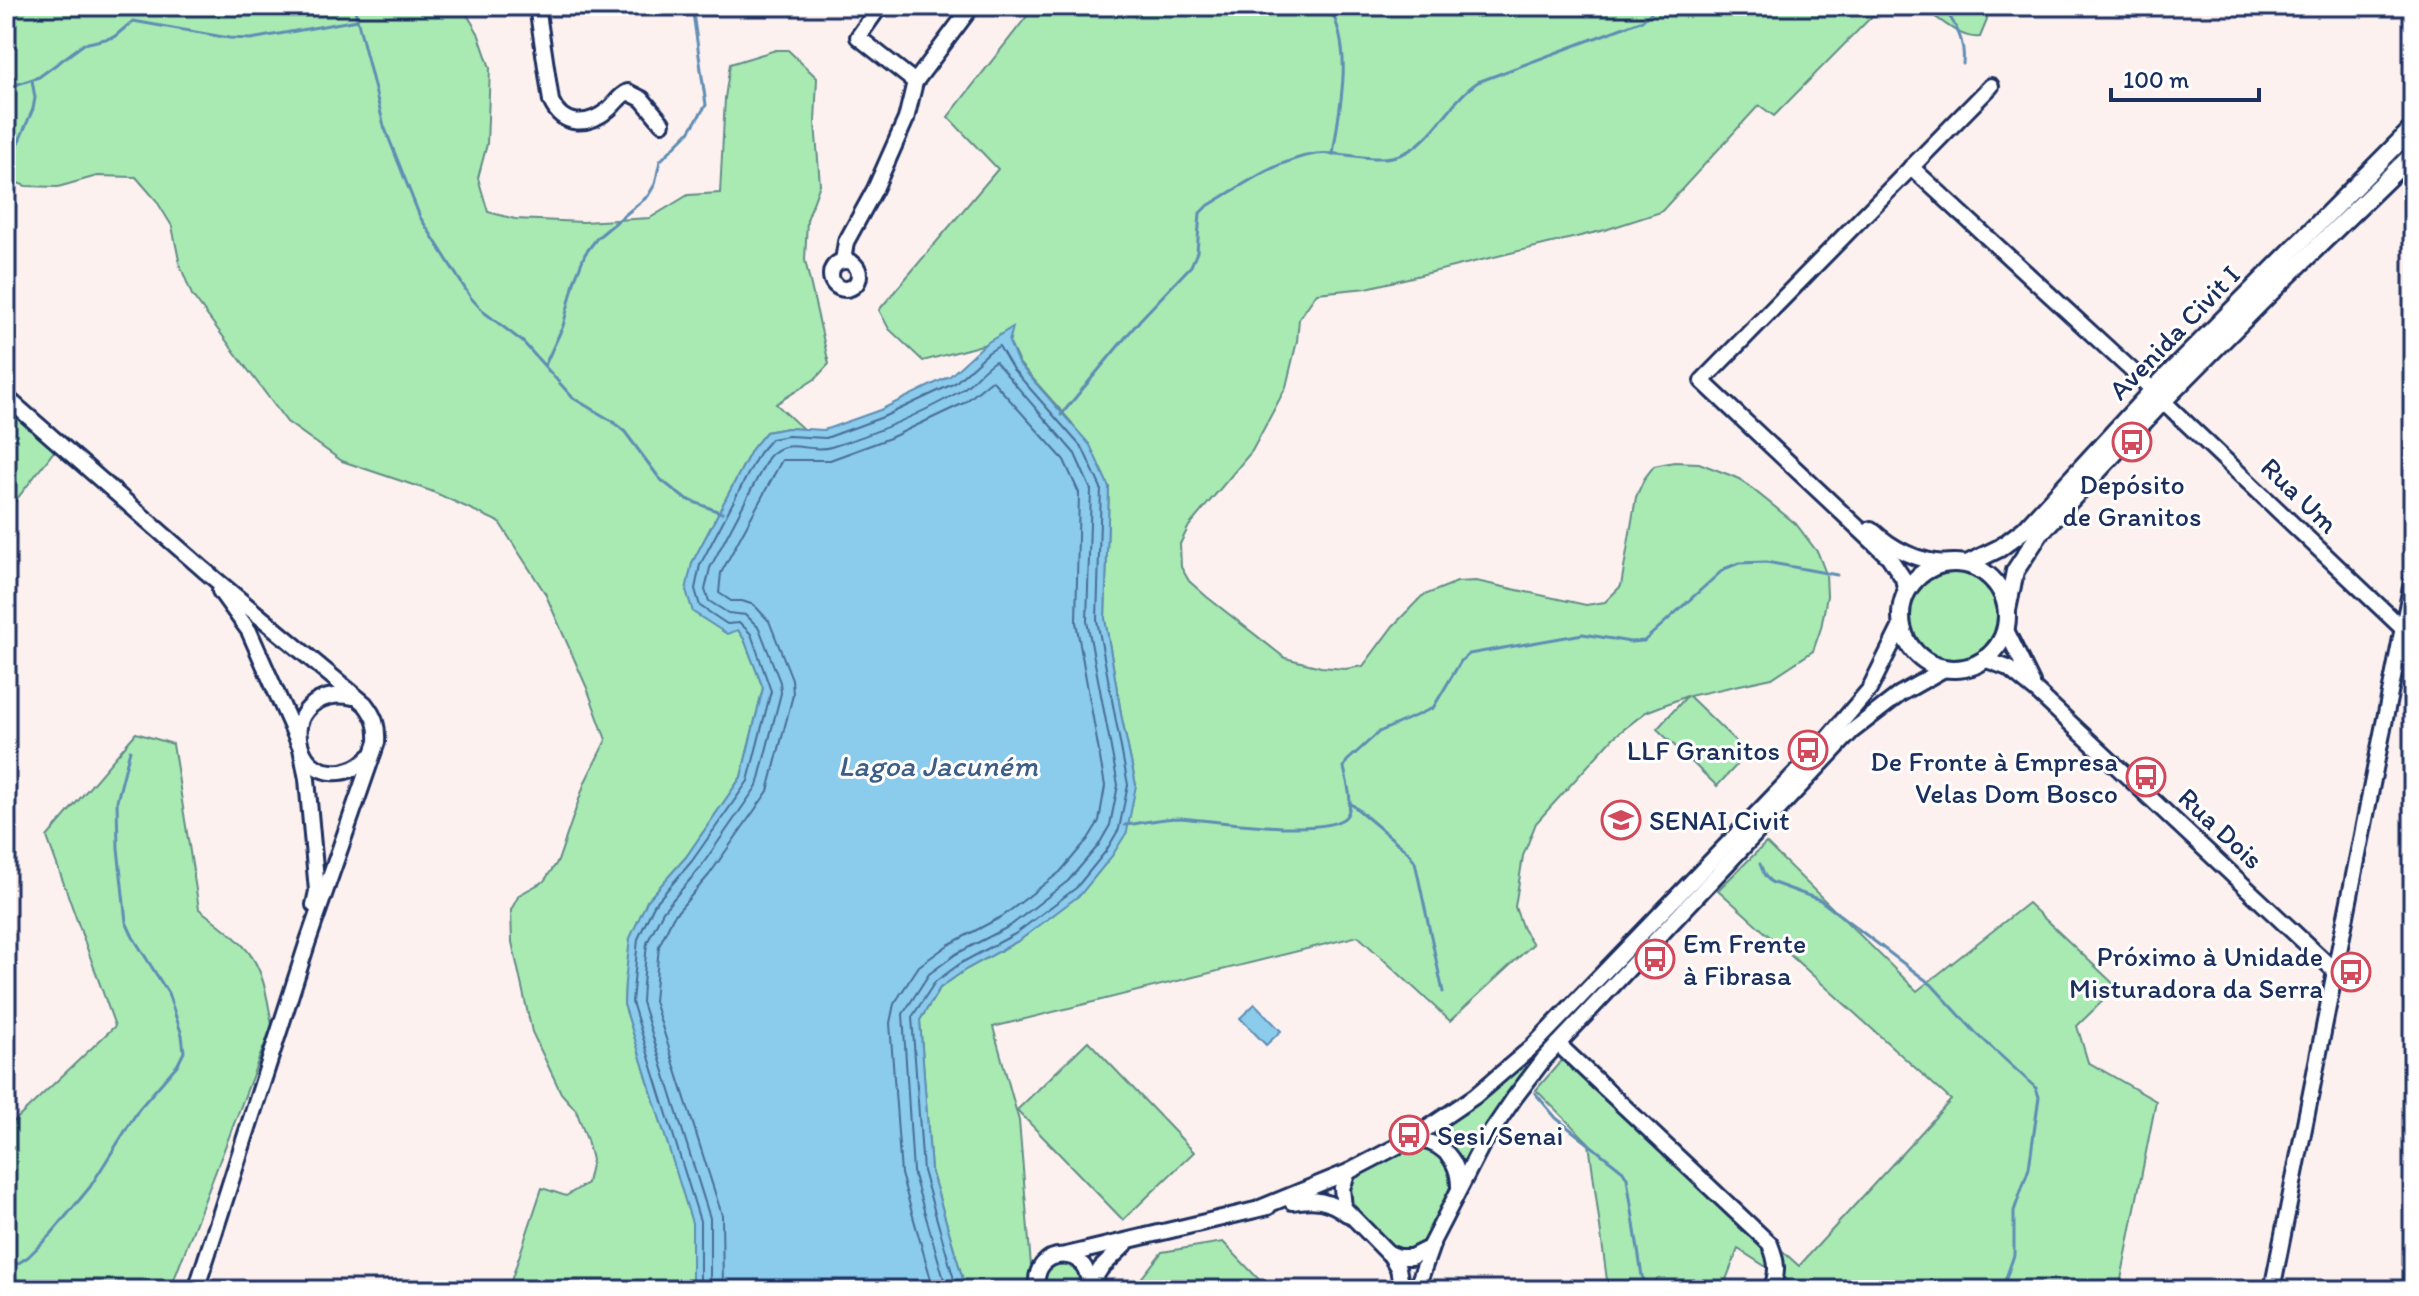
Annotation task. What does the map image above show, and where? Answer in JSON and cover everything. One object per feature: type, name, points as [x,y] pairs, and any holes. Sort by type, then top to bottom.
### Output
[{"type":"main road","name":"Avenida Civit I","points":[[1967,564],[2000,548],[2025,529],[2158,396],[2413,128]]},
{"type":"main road","name":"Avenida Civit I","points":[[2007,610],[2015,571],[2026,551],[2158,396],[2413,154]]},
{"type":"main road","points":[[1948,563],[1967,564],[1982,570],[2003,594],[2007,610],[2005,628],[1995,649],[1984,659],[1965,667],[1946,668],[1919,656],[1908,641],[1902,624],[1902,608],[1906,593],[1923,573],[1948,563]]},
{"type":"street","points":[[537,6],[551,101],[563,120],[579,121],[600,115],[628,92],[642,99],[662,123]]},
{"type":"street","points":[[880,6],[858,37],[915,82]]},
{"type":"street","points":[[843,261],[846,242],[875,189],[906,119],[915,82],[972,6]]},
{"type":"street","points":[[1706,377],[1991,86]]},
{"type":"street","name":"Rua Um","points":[[1911,167],[2401,627]]},
{"type":"street","points":[[1706,377],[1899,551],[1927,563],[1948,563]]},
{"type":"street","points":[[1706,377],[1889,557],[1903,578],[1906,593]]},
{"type":"street","points":[[6,397],[204,570],[365,704],[377,728],[377,742],[308,941],[196,1290]]},
{"type":"street","points":[[204,570],[249,631],[301,748],[316,767],[340,773],[363,765],[372,755]]},
{"type":"street","points":[[2272,1290],[2413,577]]},
{"type":"street","points":[[1260,1208],[1348,1172],[1408,1140],[1488,1086],[1568,1012],[1814,754],[1869,690],[1902,624]]},
{"type":"street","name":"Rua Dois","points":[[2005,628],[2036,691]]},
{"type":"street","name":"Rua Dois","points":[[1984,659],[2008,668],[2036,691],[2334,970]]},
{"type":"street","points":[[1416,1290],[1433,1242],[1459,1187],[1506,1108],[1558,1044],[1852,731],[1900,694],[1946,668]]},
{"type":"street","points":[[308,941],[317,891],[300,723],[314,702],[326,696],[340,694],[353,697]]},
{"type":"street","points":[[1558,1044],[1770,1244],[1777,1260],[1776,1280],[1770,1290]]},
{"type":"street","points":[[1408,1140],[1428,1141],[1446,1152],[1458,1172],[1459,1187]]},
{"type":"street","points":[[1348,1172],[1341,1194],[1348,1214]]},
{"type":"street","points":[[1038,1290],[1040,1268],[1054,1256],[1130,1241],[1260,1208],[1315,1199],[1330,1203],[1348,1214],[1388,1253],[1398,1268],[1402,1290]]},
{"type":"street","points":[[1087,1290],[1110,1258],[1130,1241]]},
{"type":"street","points":[[1388,1253],[1411,1257],[1424,1252],[1433,1242]]},
{"type":"street","points":[[1066,1255],[1077,1259],[1085,1268],[1087,1290]]},
{"type":"green space","points":[[6,6],[462,6],[478,33],[490,68],[487,144],[478,178],[488,212],[515,219],[583,222],[650,218],[688,195],[720,193],[730,64],[776,50],[788,50],[817,78],[815,123],[820,184],[807,220],[805,260],[829,364],[815,379],[776,404],[803,429],[766,432],[752,449],[692,563],[744,639],[763,688],[741,777],[686,857],[647,901],[625,982],[624,1004],[693,1223],[692,1290],[508,1290],[542,1188],[566,1196],[587,1183],[592,1160],[576,1110],[561,1093],[532,1032],[512,942],[511,910],[519,895],[544,881],[558,861],[585,782],[606,740],[545,593],[499,522],[431,491],[342,461],[287,422],[192,295],[180,265],[172,226],[156,200],[136,177],[97,176],[58,187],[26,186],[6,179]]},
{"type":"green space","points":[[1035,6],[1882,6],[1774,116],[1759,105],[1661,212],[1605,230],[1367,288],[1317,293],[1299,319],[1286,387],[1252,451],[1189,526],[1180,544],[1181,567],[1189,581],[1285,658],[1345,669],[1363,666],[1393,626],[1422,596],[1457,582],[1476,581],[1586,605],[1605,602],[1621,586],[1636,497],[1644,479],[1654,466],[1674,462],[1699,463],[1740,479],[1796,524],[1818,553],[1826,574],[1827,596],[1813,651],[1772,678],[1689,696],[1748,753],[1717,786],[1657,729],[1687,696],[1646,712],[1614,737],[1536,823],[1523,856],[1515,907],[1523,929],[1533,944],[1450,1021],[1358,936],[993,1027],[1019,1121],[1033,1290],[966,1290],[931,1170],[920,1020],[940,988],[965,970],[1020,940],[1055,913],[1136,785],[1105,619],[1109,487],[1072,423],[1019,363],[1009,342],[1012,328],[986,344],[923,361],[889,329],[879,310],[998,169],[948,117]]},
{"type":"green space","points":[[1916,6],[1986,6],[1987,20],[1980,37],[1972,37],[1955,31]]},
{"type":"green space","points":[[6,409],[55,450],[6,513]]},
{"type":"green space","points":[[1954,572],[1979,579],[1991,591],[1998,616],[1991,641],[1979,653],[1954,660],[1929,653],[1917,641],[1910,616],[1917,591],[1929,579]]},
{"type":"green space","points":[[136,733],[173,744],[199,909],[232,935],[252,957],[264,984],[272,1025],[170,1290],[6,1290],[9,1262],[6,1259],[6,1129],[115,1026],[47,837]]},
{"type":"green space","points":[[1766,843],[1917,991],[2028,903],[2117,987],[2077,1026],[2088,1062],[2156,1101],[2119,1290],[1808,1290],[1793,1284],[1738,1249],[1722,1290],[1608,1288],[1589,1143],[1536,1090],[1567,1054],[1799,1266],[1951,1100],[1718,890]]},
{"type":"green space","points":[[1650,933],[1652,936],[1462,1164],[1450,1147],[1434,1136],[1434,1131]]},
{"type":"green space","points":[[1088,1041],[1194,1152],[1123,1220],[1017,1110]]},
{"type":"green space","points":[[1423,1147],[1445,1159],[1451,1184],[1430,1238],[1416,1250],[1404,1252],[1393,1248],[1351,1208],[1348,1192],[1360,1172],[1410,1149]]},
{"type":"green space","points":[[1223,1242],[1269,1290],[1132,1290],[1162,1252]]},
{"type":"green space","points":[[1055,1259],[1079,1265],[1084,1290],[1042,1290],[1040,1279]]},
{"type":"water","name":"Lagoa Jacuném","points":[[1013,327],[1009,342],[1018,363],[1090,445],[1109,487],[1105,619],[1136,785],[1127,832],[1081,894],[1020,940],[965,970],[940,988],[920,1020],[931,1170],[966,1290],[692,1290],[692,1223],[624,1004],[630,938],[647,901],[686,857],[741,777],[763,688],[738,630],[727,634],[693,612],[686,590],[692,563],[752,449],[766,432],[787,428],[824,430],[880,410],[950,376],[985,344]]},
{"type":"water","points":[[1255,1004],[1281,1031],[1266,1045],[1240,1018]]},
{"type":"waterway","points":[[354,6],[384,126],[420,217],[471,298],[485,313],[523,342],[573,398],[625,432],[660,479],[684,498],[722,513]]},
{"type":"waterway","points":[[545,365],[563,326],[585,254],[597,238],[648,196],[655,184],[660,161],[689,132],[706,105],[692,6]]},
{"type":"waterway","points":[[1329,6],[1337,24],[1343,60],[1333,154]]},
{"type":"waterway","name":"Lagoa Jacuném","points":[[1061,415],[1140,320],[1191,266],[1197,252],[1200,213],[1206,207],[1259,175],[1301,157],[1326,153],[1381,158],[1402,154],[1423,140],[1458,99],[1478,82],[1643,20],[1658,6]]},
{"type":"waterway","points":[[1943,6],[1961,40],[1963,64]]},
{"type":"waterway","points":[[6,88],[39,77],[84,44],[114,37],[133,21],[251,39],[357,20]]},
{"type":"waterway","points":[[6,171],[33,109],[32,80]]},
{"type":"waterway","points":[[1125,825],[1180,818],[1296,827],[1337,822],[1349,810],[1344,767],[1347,761],[1379,732],[1433,708],[1461,661],[1469,654],[1583,634],[1630,642],[1644,641],[1724,569],[1739,563],[1766,562],[1837,575]]},
{"type":"waterway","points":[[6,1271],[28,1257],[90,1187],[139,1109],[178,1064],[184,1052],[182,1035],[168,993],[126,922],[118,848],[117,801],[130,750]]},
{"type":"waterway","points":[[1349,802],[1408,852],[1415,862],[1443,992]]},
{"type":"waterway","points":[[1760,864],[1771,882],[1820,900],[1932,985],[1975,1032],[2036,1088],[2039,1097],[2029,1168],[2014,1211],[2014,1255],[2002,1290]]},
{"type":"waterway","points":[[1535,1093],[1556,1118],[1623,1171],[1627,1178],[1642,1276],[1648,1290]]},
{"type":"place","name":"Depósito de Granitos","points":[[2132,442]]},
{"type":"place","name":"LLF Granitos","points":[[1808,750]]},
{"type":"place","name":"De Fronte à Empresa Velas Dom Bosco","points":[[2146,777]]},
{"type":"place","name":"SENAI Civit","points":[[1621,820]]},
{"type":"place","name":"Em Frente à Fibrasa","points":[[1655,959]]},
{"type":"place","name":"Próximo à Unidade Misturadora da Serra","points":[[2351,972]]},
{"type":"place","name":"Sesi/Senai","points":[[1409,1135]]}]
